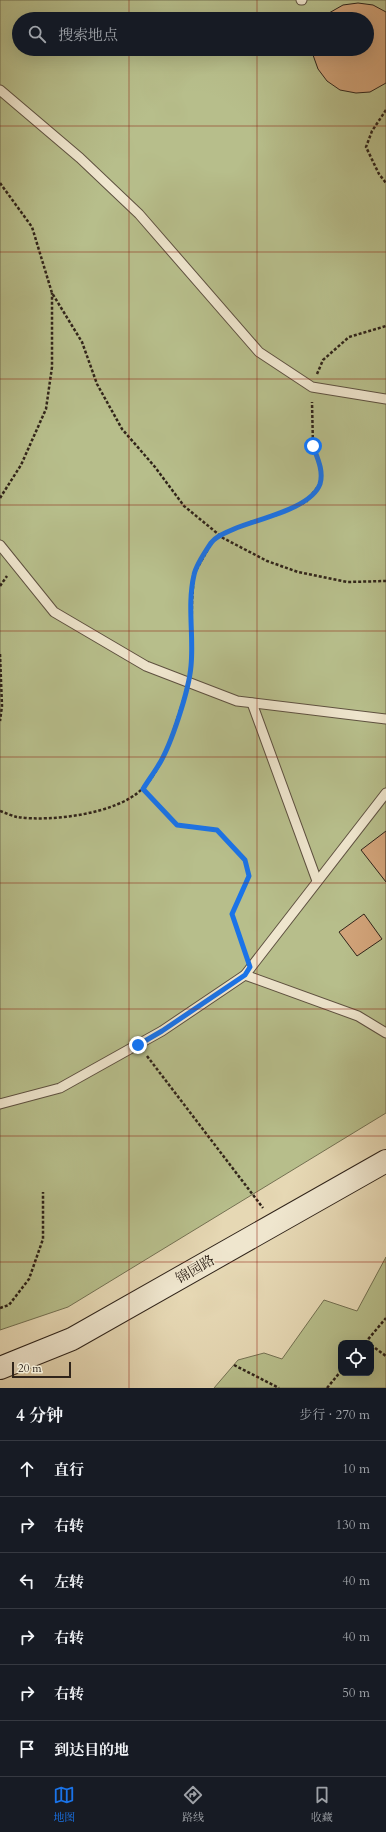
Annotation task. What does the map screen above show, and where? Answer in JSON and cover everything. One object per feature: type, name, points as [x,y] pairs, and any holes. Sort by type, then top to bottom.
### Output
[{"type":"street","name":"锦园路","points":[[0,1368],[72,1339],[386,1161]]},
{"type":"lane","points":[[0,90],[80,158],[139,214],[259,352],[312,387],[386,399]]},
{"type":"lane","points":[[0,545],[54,612],[146,666],[236,701],[386,720]]},
{"type":"lane","points":[[252,703],[317,881]]},
{"type":"lane","points":[[0,1104],[60,1088],[162,1031],[248,971],[386,793]]},
{"type":"lane","points":[[248,971],[358,1016],[386,1033]]},
{"type":"path","points":[[386,110],[372,131],[366,147],[379,174],[386,183]]},
{"type":"path","points":[[0,183],[32,227],[52,293],[82,342],[97,384],[122,429],[155,466],[184,506],[220,535],[267,561],[298,572],[347,582],[386,581]]},
{"type":"path","points":[[0,498],[21,465],[46,409],[52,367],[52,293]]},
{"type":"path","points":[[0,811],[17,817],[66,817],[96,812],[126,801],[143,789],[159,765],[172,734],[189,683],[192,665],[192,600],[194,574],[212,542],[220,535],[251,522],[276,515],[306,502],[320,484],[321,466],[313,446],[312,387],[323,360],[349,337],[386,326]]},
{"type":"path","points":[[0,654],[2,706],[0,721]]},
{"type":"path","points":[[143,789],[177,825],[217,830],[245,860],[249,876],[232,914],[248,971]]},
{"type":"path","points":[[138,1045],[275,1224]]},
{"type":"path","points":[[0,1308],[10,1305],[29,1279],[44,1239],[43,1192]]},
{"type":"path","points":[[368,1340],[386,1318]]},
{"type":"path","points":[[374,1347],[386,1356]]},
{"type":"path","points":[[234,1365],[279,1388]]},
{"type":"path","points":[[327,1388],[338,1375]]},
{"type":"green space","points":[[0,0],[386,0],[386,1113],[68,1307],[0,1330]]},
{"type":"green space","points":[[386,1257],[386,1388],[214,1388],[238,1360],[264,1353],[282,1359],[324,1300],[357,1311]]},
{"type":"building","points":[[358,3],[373,5],[386,12],[386,83],[370,92],[356,93],[340,90],[327,81],[318,69],[313,56],[374,56],[374,12],[331,12],[343,5]]},
{"type":"building","points":[[386,831],[386,882],[361,850]]},
{"type":"building","points":[[364,914],[382,939],[357,956],[339,932]]},
{"type":"route","points":[[138,1045],[162,1031],[245,975],[250,967],[232,914],[249,876],[245,860],[217,830],[177,825],[143,789],[159,765],[172,734],[189,683],[192,665],[192,600],[194,574],[212,542],[220,535],[251,522],[276,515],[306,502],[320,484],[321,466],[313,446]]}]
